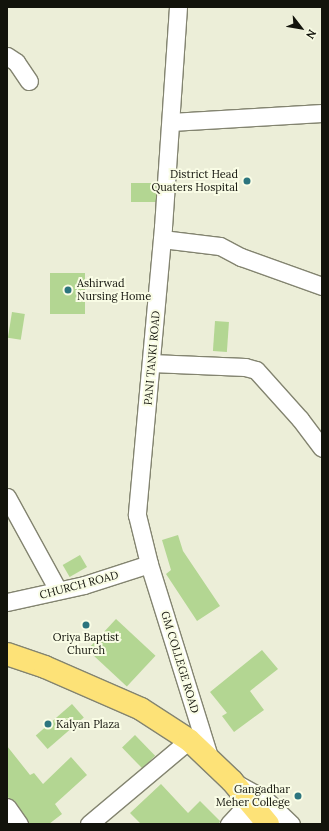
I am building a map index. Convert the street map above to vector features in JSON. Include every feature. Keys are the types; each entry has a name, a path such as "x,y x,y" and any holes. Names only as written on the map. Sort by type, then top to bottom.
{"main road":[{"path":"7,654 52,670 141,709 189,740 210,760 241,807 268,824"}],"street":[{"name":"PANI TANKI ROAD","path":"149,564 137,515 162,239 178,7"},
{"path":"7,56 16,62 29,81"},
{"path":"171,122 322,113"},
{"path":"162,239 220,246 242,257 322,286"},
{"path":"151,363 245,367 256,370 300,418 322,448"},
{"path":"7,497 58,590"},
{"name":"CHURCH ROAD","path":"7,602 58,590 149,564"},
{"name":"GM COLLEGE ROAD","path":"149,564 210,760"},
{"path":"89,824 189,740"},
{"path":"241,807 266,800 291,824"},
{"path":"7,807 19,824"}],"building":[{"path":"131,183 156,183 156,202 131,202"},
{"path":"50,273 85,273 85,314 50,314"},
{"path":"12,312 25,314 21,340 8,338"},
{"path":"215,321 229,322 227,352 213,351"},
{"path":"178,535 183,551 220,606 197,621 166,574 171,570 162,540"},
{"path":"80,555 87,567 70,577 63,565"},
{"path":"116,619 155,656 127,687 87,650"},
{"path":"262,650 278,669 250,691 264,710 234,732 222,716 227,713 210,692"},
{"path":"72,704 84,718 48,749 36,735"},
{"path":"135,735 155,756 142,768 122,748"},
{"path":"7,746 30,775 34,773 43,784 71,757 87,775 55,804 62,814 49,824 29,824 15,801 7,797"},
{"path":"161,784 188,813 200,801 220,821 219,824 141,824 130,813"}],"place":[{"name":"District Head Quaters Hospital","path":"247,181"},
{"name":"Ashirwad Nursing Home","path":"68,290"},
{"name":"Oriya Baptist Church","path":"86,625"},
{"name":"Kalyan Plaza","path":"48,724"},
{"name":"Gangadhar Meher College","path":"298,796"}]}
